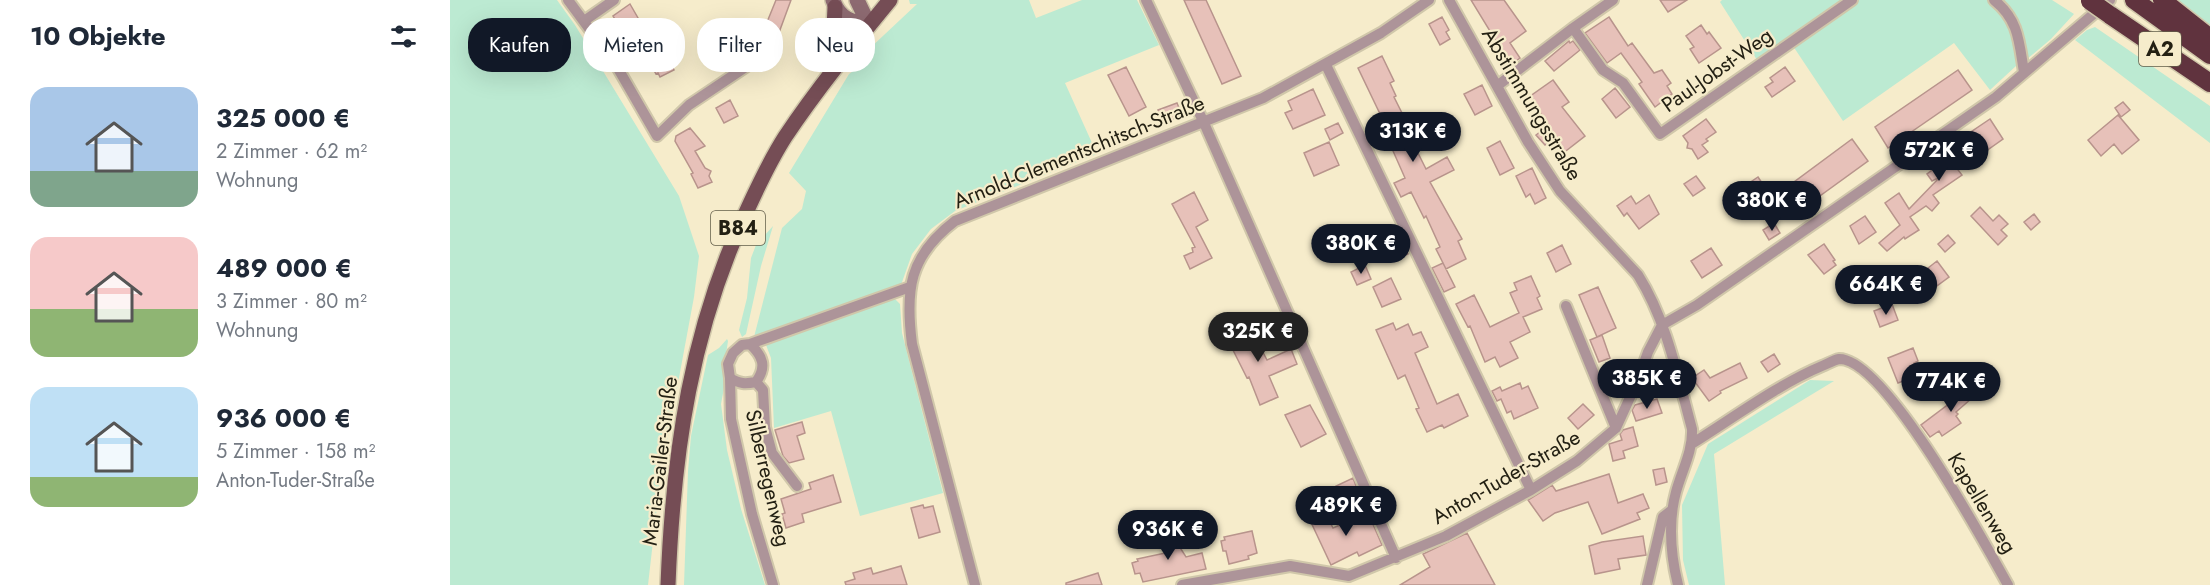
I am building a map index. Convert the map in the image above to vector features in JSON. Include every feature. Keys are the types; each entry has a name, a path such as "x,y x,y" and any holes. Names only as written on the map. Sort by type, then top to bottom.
{"highway":[{"name":"A2","path":"2134,0 2210,55"},
{"path":"2162,0 2210,38"},
{"name":"A2","path":"2089,1 2110,8 2210,83"}],"main road":[{"path":"856,0 865,18"},
{"name":"Maria-Gailer-Straße","path":"875,18 890,0"},
{"path":"834,3 846,18"},
{"path":"834,3 834,18"},
{"name":"Maria-Gailer-Straße","path":"668,585 671,516 683,412 703,323 737,231 765,172 784,138 831,72"}],"street":[{"path":"568,0 583,20"},
{"path":"588,18 614,0"},
{"path":"1146,0 1204,123 1396,558"},
{"name":"Arnold-Clementschitsch-Straße","path":"975,585 912,344 908,312 910,287 917,264 944,229 956,221 1263,98 1381,33 1430,0"},
{"name":"Abstimmungsstraße","path":"1449,0 1528,142 1560,191 1638,276 1646,287 1662,325 1692,429 1693,443 1672,510 1673,554 1678,585"},
{"path":"1497,86 1613,0"},
{"name":"Paul-Jobst-Weg","path":"1573,28 1603,70 1623,83 1660,134 1852,0"},
{"path":"1994,0 2011,18 2017,31 2024,72"},
{"path":"1662,325 1707,298 1996,97 2024,72 2110,8"},
{"path":"1326,65 1531,490"},
{"path":"620,72 657,135 689,105 737,72"},
{"name":"Silberregenweg","path":"773,585 752,514 731,419 728,364 733,352 742,345 910,287"},
{"path":"1566,306 1616,428"},
{"name":"Anton-Tuder-Straße","path":"1182,585 1290,566 1353,581 1396,558 1446,536 1531,490 1577,461 1616,428 1638,380 1648,351 1662,325"},
{"name":"Silberregenweg","path":"750,344 760,353 764,367 756,382"},
{"name":"Kapellenweg","path":"1693,443 1806,373 1838,359 1853,363 1870,375 1906,418 1943,472 2008,585"},
{"name":"Silberregenweg","path":"730,378 740,384 756,382"},
{"name":"Silberregenweg","path":"756,382 763,390 765,427 772,453 797,486"},
{"path":"1647,585 1663,517 1672,510"}],"green space":[{"path":"450,0 557,0 570,18 468,18 468,72 571,72 571,19 583,38 583,72 604,72 679,196 699,256 694,297 660,480 648,585 450,585"},
{"path":"909,0 1029,0 1036,18 1082,0 1137,0 1159,45 1065,83 1097,154 955,211 931,229 912,254 901,285 754,337 782,228 802,209 806,191 789,173 849,74 875,72 875,43 917,4 910,4"},
{"path":"1722,0 1844,0 1757,60 1720,2"},
{"path":"1859,0 1988,0 1996,5 2014,34 2016,66 1990,90 1954,43 1843,121 1793,46"},
{"path":"1998,0 2052,0 2074,14 2051,39 2026,60"},
{"path":"2172,0 2210,0 2210,29"},
{"path":"2095,27 2210,106 2210,143 2075,40 2087,30"},
{"path":"773,226 761,266 746,334 742,337 739,330 747,298 751,258 756,245"},
{"path":"894,298 900,304 902,333 943,493 860,516 831,411 774,428 771,358 766,345"},
{"path":"727,339 725,361 727,372 721,404 727,450 741,509 765,585 684,585 691,436 708,355"},
{"path":"1810,380 1834,381 1714,454 1725,585 1689,585 1683,560 1682,505 1708,444"}],"building":[{"path":"776,0 791,0 783,22 783,18 769,18"},
{"path":"1184,0 1206,0 1241,76 1222,84"},
{"path":"1471,0 1504,0 1526,31 1510,43 1520,58 1505,69 1495,54 1501,49"},
{"path":"1660,0 1687,0 1668,12"},
{"path":"630,4 638,18 614,18 613,16"},
{"path":"1442,17 1449,30 1446,32 1450,39 1440,45 1429,24"},
{"path":"1609,17 1628,46 1632,43 1654,73 1662,70 1671,83 1667,86 1672,94 1655,107 1639,84 1642,82 1621,53 1607,63 1585,33"},
{"path":"1701,25 1721,48 1699,63 1690,49 1694,47 1686,36"},
{"path":"1569,41 1570,43 1573,41 1580,50 1554,71 1545,61"},
{"path":"1382,56 1394,81 1390,83 1396,96 1394,97 1411,131 1408,133 1426,169 1447,157 1454,170 1430,182 1462,239 1458,241 1466,259 1446,269 1436,249 1440,247 1426,216 1424,218 1411,192 1401,197 1394,183 1405,178 1378,117 1381,116 1358,68"},
{"path":"1126,67 1146,107 1129,116 1108,75"},
{"path":"1785,67 1795,81 1772,97 1765,87 1773,82 1770,78"},
{"path":"1958,70 1972,90 1888,148 1875,127"},
{"path":"655,72 670,72 660,77 658,73"},
{"path":"1553,80 1569,102 1562,107 1585,136 1562,154 1551,140 1545,145 1536,135 1549,125 1529,97"},
{"path":"1482,85 1492,106 1475,115 1464,94"},
{"path":"1615,88 1630,107 1616,118 1602,99"},
{"path":"1313,89 1325,115 1293,129 1285,113 1292,110 1288,101"},
{"path":"730,100 738,116 724,123 716,108"},
{"path":"2123,102 2130,110 2121,117 2115,108"},
{"path":"1177,103 1182,115 1164,123 1158,110"},
{"path":"2118,115 2139,140 2122,154 2114,144 2101,156 2088,140"},
{"path":"1706,119 1716,132 1702,145 1708,152 1698,159 1692,149 1687,148 1688,143 1683,136"},
{"path":"1990,119 2003,139 1979,156 1976,152 1955,166 1962,175 1933,195 1939,203 1932,211 1926,206 1910,217 1919,230 1905,239 1904,237 1887,251 1879,243 1900,225 1885,203 1899,193 1909,209 1940,177 1932,181 1927,174 1964,147 1959,140"},
{"path":"1338,123 1343,133 1330,140 1325,129"},
{"path":"690,128 705,146 695,151 705,168 711,171 709,176 712,182 698,188 691,174 693,173 675,141 676,136"},
{"path":"1852,139 1868,161 1806,206 1790,185"},
{"path":"1500,141 1514,168 1500,175 1487,148"},
{"path":"1329,142 1339,165 1314,176 1304,153"},
{"path":"1532,168 1546,198 1535,204 1530,194 1526,197 1516,176"},
{"path":"1696,176 1705,188 1693,196 1684,184"},
{"path":"1758,177 1770,195 1751,208 1739,190"},
{"path":"1194,192 1208,220 1196,227 1212,258 1190,269 1184,256 1193,252 1192,248 1195,247 1172,204"},
{"path":"1649,195 1659,214 1639,229 1627,213 1624,216 1617,206 1631,196 1636,204"},
{"path":"1980,207 1993,221 1999,215 2008,224 2001,230 2007,236 1998,245 1971,216"},
{"path":"2034,214 2040,222 2031,230 2024,222"},
{"path":"1865,216 1876,232 1859,244 1850,226"},
{"path":"1774,223 1780,233 1769,240 1763,230"},
{"path":"1369,232 1378,251 1362,259 1352,240"},
{"path":"1948,235 1955,243 1945,252 1938,244"},
{"path":"1401,239 1408,254 1398,259 1391,244"},
{"path":"1824,244 1836,265 1824,274 1808,255"},
{"path":"1562,245 1571,264 1556,272 1547,253"},
{"path":"1711,248 1722,265 1702,278 1691,261"},
{"path":"1937,261 1949,277 1930,291 1925,285 1910,297 1900,284 1916,272 1919,275"},
{"path":"1443,263 1455,287 1444,292 1432,268"},
{"path":"1365,265 1371,279 1357,285 1351,272"},
{"path":"1531,276 1540,296 1537,298 1542,309 1523,317 1530,332 1510,342 1518,358 1500,367 1495,357 1485,362 1470,326 1468,327 1456,304 1474,295 1490,327 1519,313 1510,293 1517,290 1514,283"},
{"path":"1391,278 1401,299 1382,307 1373,287"},
{"path":"1598,287 1616,328 1597,337 1579,295"},
{"path":"1892,304 1898,320 1880,327 1874,311"},
{"path":"1393,323 1396,330 1408,324 1413,335 1421,332 1428,347 1415,353 1437,404 1458,394 1468,416 1444,428 1442,425 1427,432 1416,409 1419,408 1405,375 1398,379 1376,330"},
{"path":"1239,324 1247,338 1254,335 1267,360 1291,349 1297,364 1269,376 1278,397 1260,405 1249,377 1247,378 1224,332"},
{"path":"1602,335 1610,358 1599,362 1590,340"},
{"path":"1913,348 1918,361 1914,363 1919,375 1898,383 1888,358"},
{"path":"1774,354 1780,364 1768,372 1761,362"},
{"path":"1740,363 1747,378 1720,391 1721,393 1709,401 1692,378 1704,370 1710,378"},
{"path":"1982,379 1987,385 1956,412 1961,423 1942,436 1939,431 1930,437 1921,425"},
{"path":"1520,383 1522,389 1528,386 1538,408 1514,419 1511,411 1507,413 1501,399 1497,401 1492,391 1500,387 1502,391"},
{"path":"1657,399 1662,413 1636,421 1632,410 1635,405"},
{"path":"1583,404 1594,415 1578,429 1568,418"},
{"path":"1310,405 1326,434 1301,447 1285,415"},
{"path":"802,422 805,433 797,436 804,459 789,463 783,456 775,430"},
{"path":"1633,427 1638,446 1623,451 1625,458 1613,461 1609,444 1622,440 1620,434 1623,430"},
{"path":"1664,468 1667,482 1656,485 1653,470"},
{"path":"1609,474 1618,503 1643,494 1649,508 1637,513 1640,519 1602,534 1588,502 1555,513 1543,521 1528,500 1552,485 1556,491"},
{"path":"833,475 841,502 802,514 804,522 786,528 781,499 811,489 809,483"},
{"path":"1353,478 1359,494 1343,501 1336,486"},
{"path":"923,505 924,508 933,506 940,532 919,538 911,508"},
{"path":"1322,511 1333,528 1368,513 1382,545 1359,556 1357,552 1331,565 1309,518"},
{"path":"1165,524 1186,557 1202,553 1206,569 1143,582 1140,573 1135,574 1132,563 1138,561 1137,559 1170,552 1155,530"},
{"path":"1252,531 1257,553 1248,556 1249,559 1229,564 1221,541 1225,540 1224,537"},
{"path":"1467,533 1495,585 1400,585 1430,567 1423,554"},
{"path":"1643,536 1646,555 1618,559 1620,569 1595,574 1589,546"},
{"path":"901,566 907,585 846,585 845,582 855,579 853,573 871,568 873,574"},
{"path":"1098,573 1102,585 1066,585 1066,583"}]}
